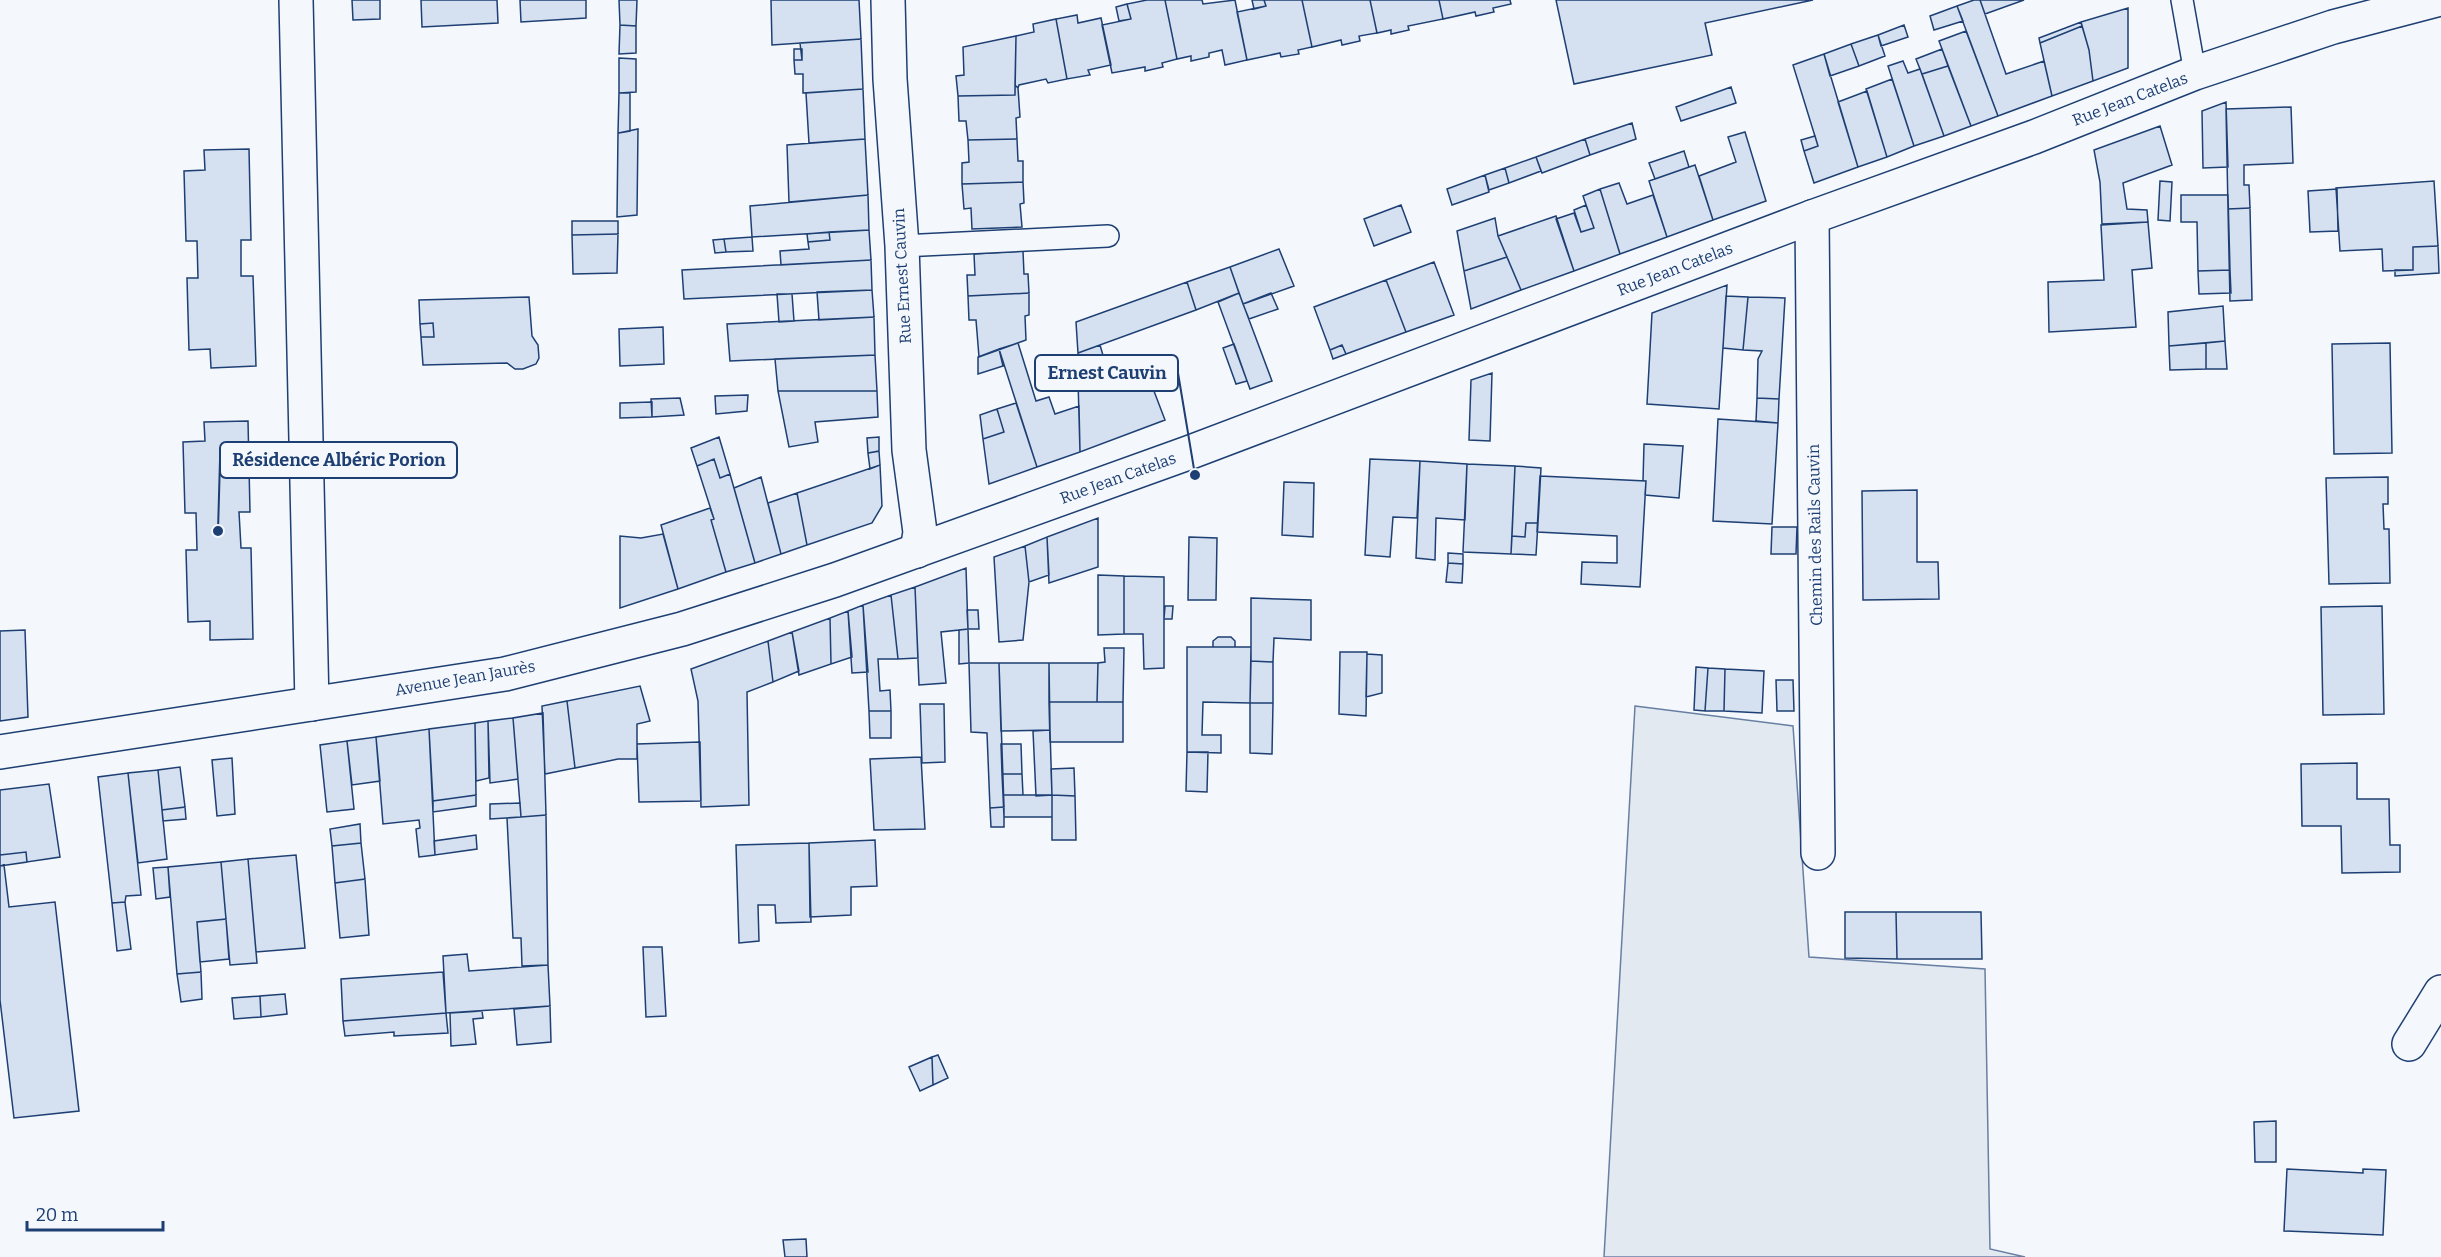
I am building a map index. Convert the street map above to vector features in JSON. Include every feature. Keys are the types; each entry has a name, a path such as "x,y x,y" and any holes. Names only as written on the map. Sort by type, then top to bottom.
{"street":[{"path":"296,0 312,704"},
{"name":"Rue Ernest Cauvin","path":"888,0 890,79 902,246 909,450 920,532 917,551"},
{"name":"Rue Jean Catelas","path":"917,551 1188,453 1812,217 2034,137 2195,73 2333,27 2436,0"},
{"name":"Chemin des Rails Cauvin","path":"1812,217 1818,853"},
{"name":"Avenue Jean Jaurès","path":"0,752 516,671 682,629 836,580 917,551"},
{"path":"2409,1044 2441,992"}],"lane":[{"path":"2182,0 2195,73"},
{"path":"902,246 1108,236"}],"shaded area":[{"path":"1635,706 1793,726 1809,957 1985,969 1990,1249 2025,1257 1604,1257"}],"building":[{"path":"352,0 380,0 380,19 353,20"},
{"path":"421,0 497,0 498,23 422,27"},
{"path":"520,0 586,0 586,18 521,22"},
{"path":"619,0 637,0 636,26 620,25"},
{"path":"771,0 859,0 861,39 772,45"},
{"path":"1147,0 1165,0 1177,59 1162,63 1163,67 1145,71 1145,67 1112,73 1102,25 1131,19 1127,4"},
{"path":"1165,0 1202,0 1203,4 1235,0 1247,60 1225,65 1222,50 1209,53 1209,57 1191,61 1191,56 1177,59"},
{"path":"1252,0 1264,0 1266,6 1254,9"},
{"path":"1264,0 1302,0 1312,47 1298,50 1299,54 1281,57 1280,53 1247,60 1237,12 1266,6"},
{"path":"1302,0 1370,0 1377,33 1359,36 1360,41 1342,45 1341,40 1312,47"},
{"path":"1370,0 1439,0 1443,19 1408,26 1409,30 1391,34 1391,30 1377,33"},
{"path":"1439,0 1510,0 1511,4 1493,8 1494,12 1476,16 1475,12 1443,19"},
{"path":"1556,0 1813,0 1705,23 1712,55 1574,84"},
{"path":"1980,0 2006,74 2044,61 2052,96 1998,116 1957,6"},
{"path":"1980,0 2024,0 1985,14"},
{"path":"1127,4 1131,19 1119,21 1116,7"},
{"path":"1957,6 1963,21 1934,30 1930,16"},
{"path":"2128,8 2128,68 2093,81 2089,50 2081,22"},
{"path":"1077,15 1078,23 1101,18 1111,65 1088,70 1090,75 1067,79 1056,19"},
{"path":"1056,19 1067,79 1048,83 1046,79 1019,85 1018,88 1015,85 1016,36 1034,32 1033,24"},
{"path":"2081,22 2082,26 2040,43 2039,38"},
{"path":"620,25 636,26 636,53 619,54"},
{"path":"1904,25 1908,37 1881,46 1878,35"},
{"path":"2082,26 2089,50 2093,81 2052,96 2040,43"},
{"path":"1966,31 1998,116 1971,126 1939,41"},
{"path":"1878,35 1885,56 1859,66 1851,44"},
{"path":"1016,36 1015,95 958,96 956,76 964,75 963,47"},
{"path":"861,39 863,89 803,93 803,74 795,74 794,60 802,60 800,43"},
{"path":"1851,44 1859,66 1830,76 1824,54"},
{"path":"794,49 802,49 802,60 794,60"},
{"path":"1942,49 1948,66 1922,74 1916,59"},
{"path":"1824,54 1858,167 1814,183 1804,151 1818,146 1793,65"},
{"path":"619,58 636,59 636,92 619,93"},
{"path":"1903,61 1908,73 1920,69 1944,136 1914,146 1888,66"},
{"path":"1948,66 1971,126 1944,136 1922,74"},
{"path":"1892,79 1914,146 1887,157 1866,89"},
{"path":"1015,85 1018,88 1020,117 1016,118 1017,139 968,140 966,121 959,121 958,96 1015,95"},
{"path":"1731,87 1736,103 1681,121 1676,107"},
{"path":"863,89 865,139 809,143 806,93"},
{"path":"1867,91 1887,157 1858,167 1838,102"},
{"path":"619,93 630,93 630,131 618,133"},
{"path":"2226,102 2228,167 2203,168 2202,111"},
{"path":"2291,107 2293,163 2244,165 2244,185 2249,185 2250,208 2228,209 2226,109"},
{"path":"1632,123 1636,139 1590,155 1585,139"},
{"path":"2160,126 2172,165 2123,183 2127,209 2147,210 2148,222 2102,224 2100,182 2094,150"},
{"path":"638,129 637,215 617,217 618,133"},
{"path":"1745,132 1766,201 1713,220 1699,176 1736,162 1728,137"},
{"path":"1815,136 1818,146 1804,151 1801,140"},
{"path":"865,139 868,195 789,202 787,145"},
{"path":"1017,139 1018,161 1023,161 1023,182 962,184 962,163 969,162 968,140"},
{"path":"1585,139 1590,155 1542,173 1536,157"},
{"path":"249,149 251,240 241,240 241,276 253,276 256,366 211,368 210,349 189,350 187,278 198,278 197,241 186,241 184,171 205,170 204,150"},
{"path":"1684,151 1689,167 1655,179 1649,163"},
{"path":"1536,157 1541,171 1509,183 1505,168"},
{"path":"1695,165 1713,220 1667,237 1649,181"},
{"path":"1505,168 1509,183 1489,190 1485,175"},
{"path":"1485,175 1489,192 1452,205 1447,189"},
{"path":"2160,181 2172,182 2170,221 2158,220"},
{"path":"2434,181 2438,246 2413,247 2413,270 2383,271 2382,249 2340,251 2336,188"},
{"path":"1023,182 1024,203 1020,204 1022,227 972,229 971,208 964,209 962,184"},
{"path":"1619,183 1627,204 1653,195 1667,237 1620,254 1600,189"},
{"path":"1600,189 1620,254 1574,271 1556,219 1574,213 1581,232 1594,228 1583,196"},
{"path":"2337,189 2338,231 2310,232 2308,191"},
{"path":"868,195 869,230 752,237 750,206"},
{"path":"2181,195 2228,195 2230,270 2198,271 2197,222 2181,222"},
{"path":"1401,205 1411,232 1374,246 1364,219"},
{"path":"1586,205 1594,228 1581,232 1574,210"},
{"path":"2250,208 2252,300 2230,301 2228,209"},
{"path":"1556,216 1574,271 1521,290 1498,236"},
{"path":"1495,218 1498,236 1507,257 1464,271 1457,231"},
{"path":"572,221 618,221 618,234 572,235"},
{"path":"2148,222 2152,268 2132,270 2136,327 2049,332 2048,282 2104,280 2101,225"},
{"path":"869,230 871,260 781,265 780,251 809,249 808,242 830,240 829,232"},
{"path":"829,232 830,240 808,242 807,234"},
{"path":"618,234 617,273 573,274 572,235"},
{"path":"752,237 753,251 726,252 724,239"},
{"path":"724,239 726,252 715,253 713,240"},
{"path":"2438,246 2439,273 2395,276 2395,270 2413,270 2413,247"},
{"path":"1279,249 1294,286 1243,304 1230,267"},
{"path":"1023,251 1024,274 1028,274 1029,293 968,296 967,275 975,275 974,254"},
{"path":"1507,257 1521,290 1471,309 1464,271"},
{"path":"871,260 872,290 684,299 682,270"},
{"path":"1434,262 1454,315 1406,332 1386,280"},
{"path":"1230,267 1239,293 1196,310 1187,282"},
{"path":"2230,270 2231,293 2199,294 2198,271"},
{"path":"1386,280 1406,332 1346,354 1342,345 1330,350 1314,307"},
{"path":"1187,282 1196,310 1078,353 1076,322"},
{"path":"1727,285 1719,409 1647,404 1652,313"},
{"path":"872,290 874,317 819,320 817,292"},
{"path":"1029,293 1029,315 1025,316 1026,340 979,357 976,320 969,320 968,296"},
{"path":"1239,293 1272,381 1250,389 1218,302"},
{"path":"1271,293 1278,309 1249,319 1243,304"},
{"path":"777,294 792,294 794,321 779,322"},
{"path":"1726,296 1748,297 1743,350 1723,348"},
{"path":"529,297 532,336 538,345 539,358 536,364 523,369 515,369 507,363 423,365 421,337 434,337 433,323 420,324 419,300"},
{"path":"1748,297 1785,298 1779,399 1757,398 1758,359 1762,351 1743,350"},
{"path":"2223,306 2225,341 2169,346 2168,312"},
{"path":"874,317 875,355 730,361 727,324"},
{"path":"433,323 434,337 421,337 420,324"},
{"path":"663,327 664,364 620,366 619,329"},
{"path":"2225,341 2227,369 2206,369 2206,343"},
{"path":"1018,343 1036,401 1049,397 1055,414 1079,406 1080,452 1037,467 999,349"},
{"path":"2206,343 2206,369 2170,370 2169,346"},
{"path":"2390,343 2392,453 2334,454 2332,344"},
{"path":"1234,344 1247,381 1236,384 1223,348"},
{"path":"1100,345 1107,369 1078,380 1078,353"},
{"path":"1342,345 1346,354 1333,359 1330,350"},
{"path":"999,349 1003,366 978,374 978,357"},
{"path":"875,355 877,391 778,391 775,359"},
{"path":"1141,357 1165,420 1080,452 1078,380"},
{"path":"1492,373 1490,441 1469,440 1471,380"},
{"path":"778,391 877,391 878,417 815,422 818,442 789,447"},
{"path":"748,395 747,411 716,414 715,396"},
{"path":"680,398 684,415 652,417 651,399"},
{"path":"1757,398 1779,399 1778,423 1756,421"},
{"path":"652,402 652,417 620,418 620,403"},
{"path":"1016,403 1037,467 989,484 983,439 1004,432 997,409"},
{"path":"997,409 1004,432 983,439 980,415"},
{"path":"1718,419 1778,423 1772,524 1713,521"},
{"path":"248,421 250,512 239,512 241,548 251,548 253,639 210,640 210,621 188,622 186,550 197,550 196,513 185,513 183,442 205,441 204,422"},
{"path":"719,437 730,474 720,478 714,459 697,466 691,448"},
{"path":"879,437 879,451 868,453 867,438"},
{"path":"1644,444 1683,446 1679,498 1645,495"},
{"path":"879,451 880,465 870,469 868,453"},
{"path":"714,459 720,478 730,474 755,563 726,572 711,520 714,519 697,466"},
{"path":"1370,459 1420,461 1417,518 1393,517 1390,557 1365,555"},
{"path":"1420,461 1467,464 1465,520 1436,518 1435,560 1416,558"},
{"path":"1467,464 1515,466 1511,554 1463,552"},
{"path":"880,465 882,506 872,523 807,545 797,493"},
{"path":"1515,466 1541,468 1538,523 1526,523 1525,537 1512,536"},
{"path":"1540,476 1646,481 1640,587 1581,584 1582,562 1617,563 1617,536 1537,532"},
{"path":"761,477 781,554 755,563 734,488"},
{"path":"2388,477 2388,504 2383,504 2384,529 2389,529 2390,583 2329,584 2326,478"},
{"path":"1284,482 1314,483 1313,537 1282,535"},
{"path":"1917,490 1917,562 1938,562 1939,599 1863,600 1862,491"},
{"path":"797,493 807,545 781,554 768,503"},
{"path":"710,508 714,519 711,520 726,572 678,589 661,525"},
{"path":"1098,518 1098,567 1049,583 1047,537"},
{"path":"1526,523 1538,523 1536,555 1511,554 1512,536 1525,537"},
{"path":"1772,527 1797,527 1796,554 1771,554"},
{"path":"663,534 678,589 620,608 620,536 641,538"},
{"path":"1047,537 1049,575 1029,582 1025,546"},
{"path":"1189,537 1217,538 1216,600 1188,600"},
{"path":"1025,546 1029,582 1023,640 999,642 994,557"},
{"path":"1448,553 1463,554 1463,564 1448,563"},
{"path":"1448,563 1463,564 1462,583 1446,582"},
{"path":"966,568 968,629 941,632 946,683 919,685 915,587"},
{"path":"1098,575 1124,576 1124,634 1098,635"},
{"path":"1124,576 1164,577 1164,668 1144,669 1143,634 1124,634"},
{"path":"915,587 918,658 898,659 891,595"},
{"path":"891,595 898,659 878,659 880,691 890,690 891,711 869,711 863,605"},
{"path":"1251,598 1311,600 1311,640 1274,638 1273,662 1251,661"},
{"path":"863,605 868,672 852,673 848,611"},
{"path":"1165,606 1173,606 1172,619 1164,619"},
{"path":"2382,606 2384,714 2323,715 2321,607"},
{"path":"967,610 978,610 979,629 968,629"},
{"path":"848,611 852,657 831,664 830,618"},
{"path":"830,618 831,664 799,675 792,632"},
{"path":"968,629 969,663 959,664 959,630"},
{"path":"25,630 28,717 0,721 0,631"},
{"path":"792,632 799,671 773,682 768,641"},
{"path":"1218,637 1231,637 1235,641 1235,647 1213,647 1213,641"},
{"path":"768,641 773,682 747,692 749,805 701,807 698,701 691,669"},
{"path":"1187,647 1251,647 1250,703 1203,702 1202,735 1221,735 1221,753 1187,752"},
{"path":"1104,648 1124,648 1123,702 1097,702 1098,663 1105,662"},
{"path":"1340,652 1367,652 1366,716 1339,714"},
{"path":"1367,654 1382,655 1382,693 1366,697"},
{"path":"1251,661 1273,662 1273,703 1250,703"},
{"path":"969,663 999,663 1004,807 990,808 987,733 971,732"},
{"path":"999,663 1049,663 1050,730 1001,731"},
{"path":"1049,663 1098,663 1097,702 1049,702"},
{"path":"1696,667 1708,668 1705,711 1694,710"},
{"path":"1708,668 1725,669 1724,711 1705,711"},
{"path":"1725,669 1764,671 1762,713 1724,711"},
{"path":"1776,680 1793,680 1794,711 1777,711"},
{"path":"640,686 650,721 637,724 637,759 618,759 575,768 567,701"},
{"path":"567,701 575,768 545,774 542,706"},
{"path":"1049,702 1123,702 1123,742 1050,742"},
{"path":"1250,703 1273,703 1272,754 1250,753"},
{"path":"920,704 944,704 945,762 922,763"},
{"path":"869,711 891,711 891,738 870,738"},
{"path":"543,713 546,815 521,817 513,718"},
{"path":"513,718 518,779 490,783 488,721"},
{"path":"488,721 489,778 476,781 475,723"},
{"path":"475,723 476,795 433,801 429,729"},
{"path":"429,729 435,855 419,857 416,829 420,828 419,820 383,824 376,737"},
{"path":"1050,730 1052,795 1036,796 1033,731"},
{"path":"376,737 380,781 352,785 347,741"},
{"path":"347,741 354,809 327,812 320,745"},
{"path":"700,742 701,801 639,802 637,744"},
{"path":"1001,744 1021,744 1022,774 1002,774"},
{"path":"1187,752 1208,752 1207,792 1186,791"},
{"path":"921,757 925,829 874,830 870,759"},
{"path":"232,758 235,814 217,816 212,760"},
{"path":"2357,763 2357,799 2389,799 2390,845 2400,845 2400,872 2342,873 2341,826 2302,826 2301,764"},
{"path":"180,767 185,807 162,810 158,770"},
{"path":"1074,768 1075,796 1052,795 1051,769"},
{"path":"158,770 167,859 138,863 128,773"},
{"path":"128,773 141,895 126,896 125,902 112,903 98,777"},
{"path":"1002,774 1022,774 1023,795 1003,795"},
{"path":"49,784 60,857 27,862 26,852 0,855 0,790"},
{"path":"476,795 476,806 433,812 433,801"},
{"path":"1003,795 1052,795 1052,817 1004,817"},
{"path":"1052,795 1075,796 1076,840 1052,840"},
{"path":"520,803 521,817 490,819 490,804"},
{"path":"185,807 186,819 163,821 162,810"},
{"path":"1004,807 1004,827 991,827 990,808"},
{"path":"546,815 548,965 522,966 521,938 513,938 507,818"},
{"path":"360,824 361,843 332,846 330,829"},
{"path":"476,835 477,849 435,855 434,841"},
{"path":"875,840 877,886 851,887 851,915 810,917 809,843"},
{"path":"361,843 365,879 335,883 332,846"},
{"path":"809,843 811,922 776,923 775,905 758,905 759,941 739,943 736,845"},
{"path":"26,852 27,862 0,866 0,855"},
{"path":"296,855 305,948 256,952 248,859"},
{"path":"248,859 257,963 230,965 221,862"},
{"path":"221,862 226,919 197,922 201,972 177,974 168,867"},
{"path":"4,865 9,907 55,902 79,1111 14,1118 0,1000 0,866"},
{"path":"168,867 170,897 156,899 153,868"},
{"path":"365,879 369,935 340,938 335,883"},
{"path":"125,902 131,949 117,951 112,903"},
{"path":"1845,912 1896,912 1897,959 1845,958"},
{"path":"1896,912 1981,912 1982,959 1897,959"},
{"path":"226,919 229,959 200,962 197,922"},
{"path":"643,947 662,947 666,1016 646,1017"},
{"path":"467,954 469,971 548,965 550,1006 446,1013 443,956"},
{"path":"201,972 202,999 181,1002 177,974"},
{"path":"443,972 446,1013 343,1021 341,979"},
{"path":"285,994 287,1014 261,1017 260,996"},
{"path":"260,996 261,1017 234,1019 232,998"},
{"path":"550,1006 551,1042 517,1045 514,1009"},
{"path":"482,1011 483,1018 473,1019 476,1044 451,1046 450,1013"},
{"path":"446,1013 448,1033 394,1036 394,1032 345,1036 343,1021"},
{"path":"938,1055 948,1078 933,1085 932,1057"},
{"path":"932,1057 933,1085 920,1091 909,1067"},
{"path":"2276,1121 2276,1162 2255,1162 2254,1122"},
{"path":"2287,1169 2363,1173 2363,1169 2386,1170 2383,1235 2284,1231"},
{"path":"806,1239 807,1257 785,1257 783,1240"}],"place":[{"name":"Ernest Cauvin","path":"1195,475"},
{"name":"Résidence Albéric Porion","path":"218,531"}]}
